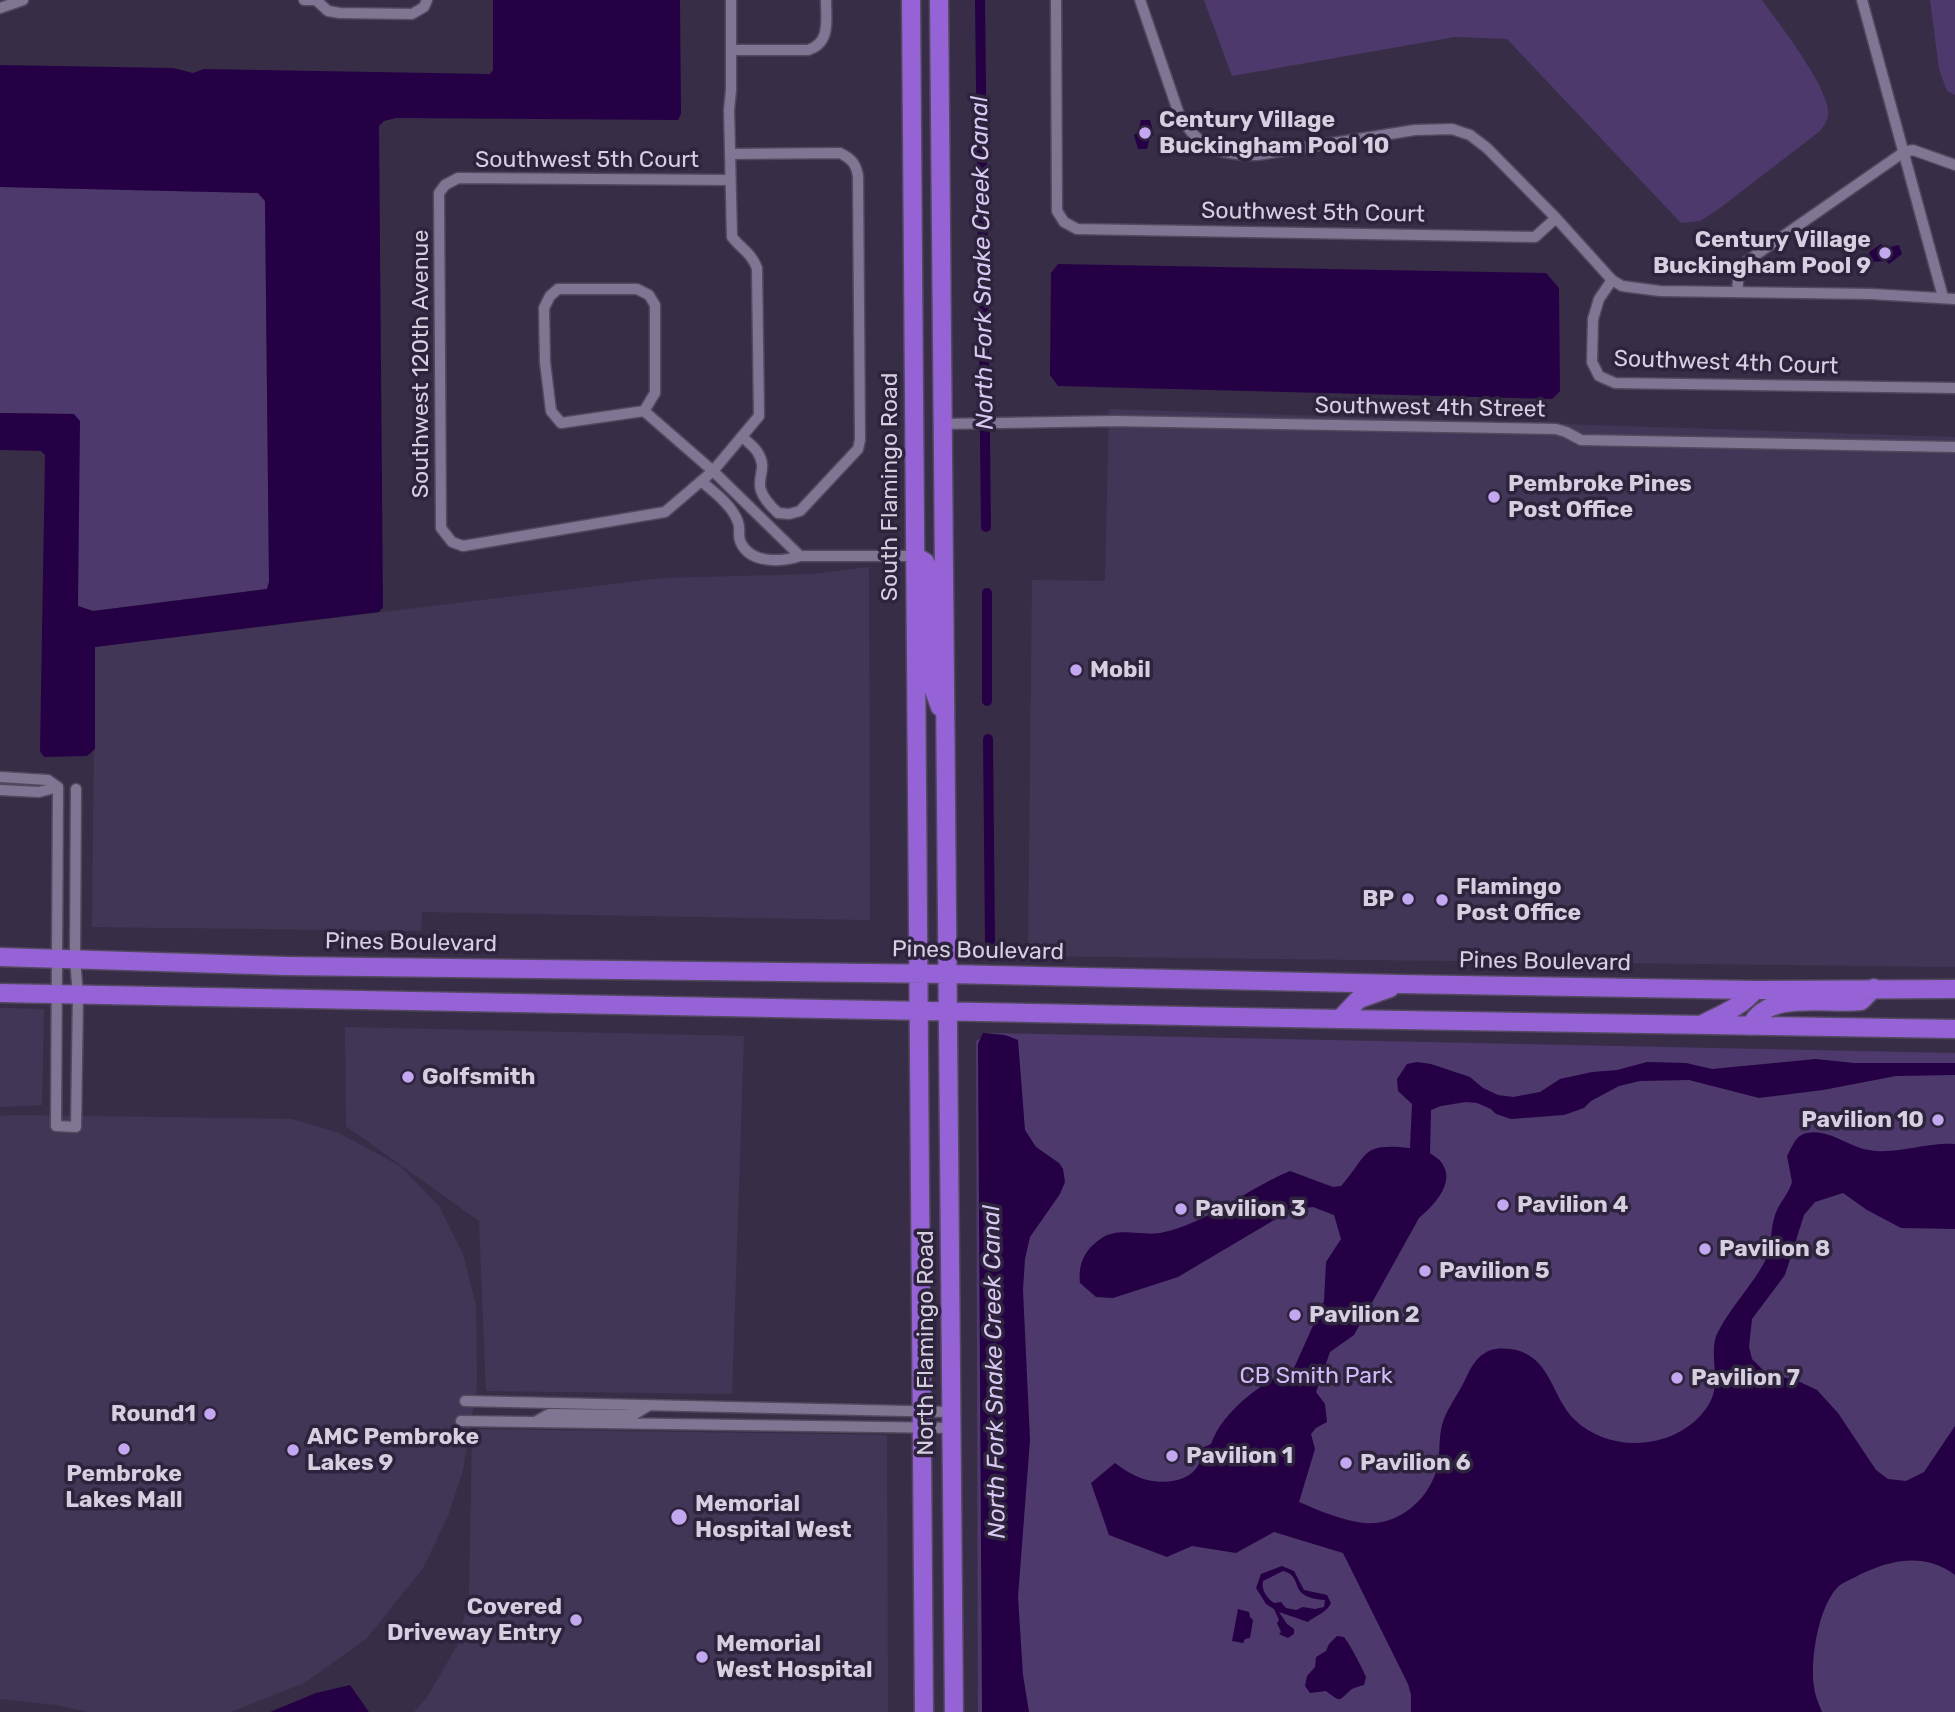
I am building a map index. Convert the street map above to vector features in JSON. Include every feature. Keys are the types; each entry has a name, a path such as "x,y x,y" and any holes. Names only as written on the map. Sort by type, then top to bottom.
{"highway":[{"name":"South Flamingo Road","path":"911,0 917,974"},
{"path":"940,0 949,974"},
{"path":"915,556 925,562 932,576 932,685 945,720"},
{"name":"Pines Boulevard","path":"0,957 286,966 949,974 1755,989 1955,989"},
{"name":"North Flamingo Road","path":"917,974 925,1712"},
{"name":"North Flamingo Road","path":"949,974 954,1712"},
{"path":"1340,1019 1359,999 1400,984"},
{"path":"1751,1026 1754,1018 1775,1005 1861,1002 1874,988"},
{"path":"1700,1025 1734,1009 1747,1000 1755,989"},
{"path":"0,993 1955,1029"}],"street":[{"path":"0,8 23,0"},
{"path":"304,0 316,0 328,11 340,13 412,13 426,3"},
{"path":"731,0 729,110 732,237 751,254 757,268 759,416 713,471 701,481 734,514 739,523 738,535 746,550 754,556 786,561 800,556 915,556"},
{"path":"732,50 817,48 825,35 826,0"},
{"name":"Southwest 5th Court","path":"1056,0 1057,212 1064,222 1077,229 1535,237 1556,218"},
{"path":"1140,0 1179,114 1189,132 1210,149 1230,155 1257,155 1415,130 1452,130 1470,135 1487,148 1612,280 1622,286 1639,290 1955,299"},
{"path":"1862,0 1943,297"},
{"path":"1737,292 1737,278 1742,266 1869,174 1904,152 1913,150 1955,165"},
{"path":"730,154 840,153 850,158 856,166 858,176 858,449 800,511 778,513 761,494 758,487 762,464 758,453 743,437"},
{"name":"Southwest 5th Court","path":"445,185 458,178 730,180"},
{"name":"Southwest 120th Avenue","path":"445,185 439,193 441,528 452,542 463,546 665,512 701,481"},
{"name":"Southwest 4th Court","path":"1612,280 1600,299 1593,319 1592,362 1599,376 1615,383 1955,388"},
{"path":"644,411 655,393 655,305 649,295 637,289 558,289 550,296 544,308 545,362 551,411 561,423 644,411 713,471 800,556"},
{"name":"Southwest 4th Street","path":"943,424 1114,421 1556,429 1581,440 1955,447"},
{"path":"0,777 48,780 58,787"},
{"path":"0,790 39,792 58,787"},
{"path":"58,787 55,1126 76,1127 76,789"},
{"path":"465,1401 650,1405 951,1420"},
{"path":"535,1423 549,1414 626,1415 650,1405"},
{"path":"564,1424 570,1414"},
{"path":"461,1421 564,1424 951,1420"}],"shaded area":[{"path":"1109,409 1955,437 1955,967 1028,956 1032,580 1105,581"},
{"path":"869,567 870,920 422,912 421,931 92,927 95,647 663,578 814,574"},
{"path":"0,1008 44,1009 42,1105 0,1107"},
{"path":"345,1027 744,1036 732,1394 486,1391 479,1221 346,1126"},
{"path":"0,1116 292,1119 339,1133 400,1166 439,1206 463,1254 476,1305 477,1386 463,1470 448,1516 423,1568 366,1639 304,1683 231,1712 88,1712 56,1705 0,1699"},
{"name":"Memorial Hospital West","path":"478,1429 887,1435 888,1712 414,1712 426,1699 457,1646 469,1598 472,1434"}],"green space":[{"path":"1204,0 1762,0 1813,74 1827,105 1828,116 1820,131 1720,208 1700,221 1681,223 1507,39 1455,37 1232,76"},
{"path":"1930,0 1955,0 1955,95 1947,91 1939,69"},
{"path":"0,187 258,193 265,201 267,589 93,611 78,606 73,414 0,413"},
{"name":"CB Smith Park","path":"991,1033 1955,1053 1955,1712 978,1712 976,1041"}],"water":[{"path":"493,0 680,0 681,114 678,120 396,118 384,121 379,126 383,607 379,612 95,647 95,749 87,756 44,757 40,751 45,455 41,451 0,450 0,413 74,414 80,421 78,606 93,611 267,589 265,201 258,193 0,187 0,65 173,68 193,73 204,69 490,74 493,70"},
{"name":"Century Village Buckingham Pool 10","path":"1141,120 1150,120 1154,135 1150,137 1147,149 1138,149 1134,135 1138,132"},
{"name":"Century Village Buckingham Pool 9","path":"1881,244 1886,248 1899,245 1902,254 1889,264 1886,261 1872,262 1869,252"},
{"path":"1058,264 1546,273 1559,288 1560,391 1552,399 1058,386 1050,375 1051,273"},
{"path":"983,1033 1005,1035 1018,1040 1025,1130 1036,1147 1059,1163 1065,1182 1060,1194 1030,1237 1025,1259 1023,1290 1030,1440 1018,1597 1023,1675 1029,1712 982,1712 978,1044"},
{"path":"1816,1059 1854,1063 1955,1063 1955,1075 1896,1076 1823,1090 1759,1098 1689,1080 1640,1081 1619,1086 1591,1101 1584,1108 1564,1115 1511,1119 1477,1103 1466,1102 1431,1110 1430,1153 1439,1160 1446,1172 1444,1187 1430,1208 1419,1218 1354,1335 1330,1352 1316,1392 1325,1404 1327,1422 1311,1434 1315,1449 1299,1502 1339,1518 1364,1523 1388,1521 1409,1510 1425,1493 1436,1472 1441,1431 1449,1408 1475,1362 1494,1349 1510,1349 1534,1359 1575,1420 1608,1439 1627,1443 1646,1442 1682,1431 1697,1419 1713,1395 1715,1340 1723,1323 1765,1261 1775,1215 1792,1182 1787,1156 1797,1139 1807,1133 1823,1133 1861,1148 1880,1151 1955,1144 1955,1229 1901,1228 1867,1210 1843,1193 1815,1202 1804,1215 1785,1275 1752,1319 1749,1347 1752,1359 1766,1373 1798,1381 1817,1390 1838,1413 1876,1470 1888,1479 1906,1481 1924,1472 1955,1426 1955,1575 1931,1563 1895,1562 1871,1570 1836,1589 1824,1609 1814,1650 1814,1687 1822,1712 1411,1712 1408,1684 1343,1553 1274,1532 1236,1553 1192,1546 1167,1557 1109,1535 1091,1483 1115,1463 1150,1481 1178,1480 1194,1471 1199,1464 1202,1448 1211,1444 1234,1409 1257,1389 1294,1368 1324,1301 1326,1262 1341,1239 1334,1215 1313,1207 1291,1210 1178,1277 1113,1298 1096,1297 1080,1283 1080,1269 1084,1257 1102,1238 1123,1232 1160,1233 1194,1222 1290,1171 1333,1187 1341,1186 1362,1158 1374,1149 1410,1148 1412,1104 1398,1091 1397,1079 1407,1064 1431,1064 1470,1077 1483,1088 1498,1095 1513,1097 1540,1092 1560,1079 1647,1062 1686,1063 1712,1069"},
{"path":"1282,1566 1294,1571 1304,1590 1327,1595 1331,1603 1308,1622 1279,1612 1294,1629 1294,1634 1288,1638 1279,1634 1279,1620 1274,1609 1266,1604 1256,1588 1261,1574","holes":["1283,1571 1290,1574 1305,1595 1325,1600 1324,1607 1303,1607 1296,1610 1269,1599 1264,1591 1263,1581"]},
{"path":"1238,1609 1249,1612 1253,1620 1250,1638 1243,1643 1232,1641"},
{"path":"1337,1636 1344,1637 1356,1656 1366,1677 1364,1685 1352,1689 1340,1699 1326,1691 1310,1693 1305,1686 1307,1676 1315,1667 1316,1657 1326,1651"},
{"path":"350,1685 369,1712 270,1712 316,1693"}],"waterway":[{"name":"North Fork Snake Creek Canal","path":"980,0 986,527"},
{"name":"North Fork Snake Creek Canal","path":"987,593 987,701"},
{"name":"North Fork Snake Creek Canal","path":"988,739 990,941"}],"place":[{"name":"Century Village Buckingham Pool 10","path":"1145,133"},
{"name":"Century Village Buckingham Pool 9","path":"1885,253"},
{"name":"Pembroke Pines Post Office","path":"1494,497"},
{"name":"Mobil","path":"1076,670"},
{"name":"BP","path":"1408,899"},
{"name":"Flamingo Post Office","path":"1442,900"},
{"name":"Golfsmith","path":"408,1077"},
{"name":"Pavilion 10","path":"1938,1120"},
{"name":"Pavilion 4","path":"1503,1205"},
{"name":"Pavilion 3","path":"1181,1209"},
{"name":"Pavilion 8","path":"1705,1249"},
{"name":"Pavilion 5","path":"1425,1271"},
{"name":"Pavilion 2","path":"1295,1315"},
{"name":"Pavilion 7","path":"1677,1378"},
{"name":"Round1","path":"210,1414"},
{"name":"Pembroke Lakes Mall","path":"124,1449"},
{"name":"AMC Pembroke Lakes 9","path":"293,1450"},
{"name":"Pavilion 1","path":"1172,1456"},
{"name":"Pavilion 6","path":"1346,1463"},
{"name":"Memorial Hospital West","path":"679,1517"},
{"name":"Covered Driveway Entry","path":"576,1620"},
{"name":"Memorial West Hospital","path":"702,1657"}]}
